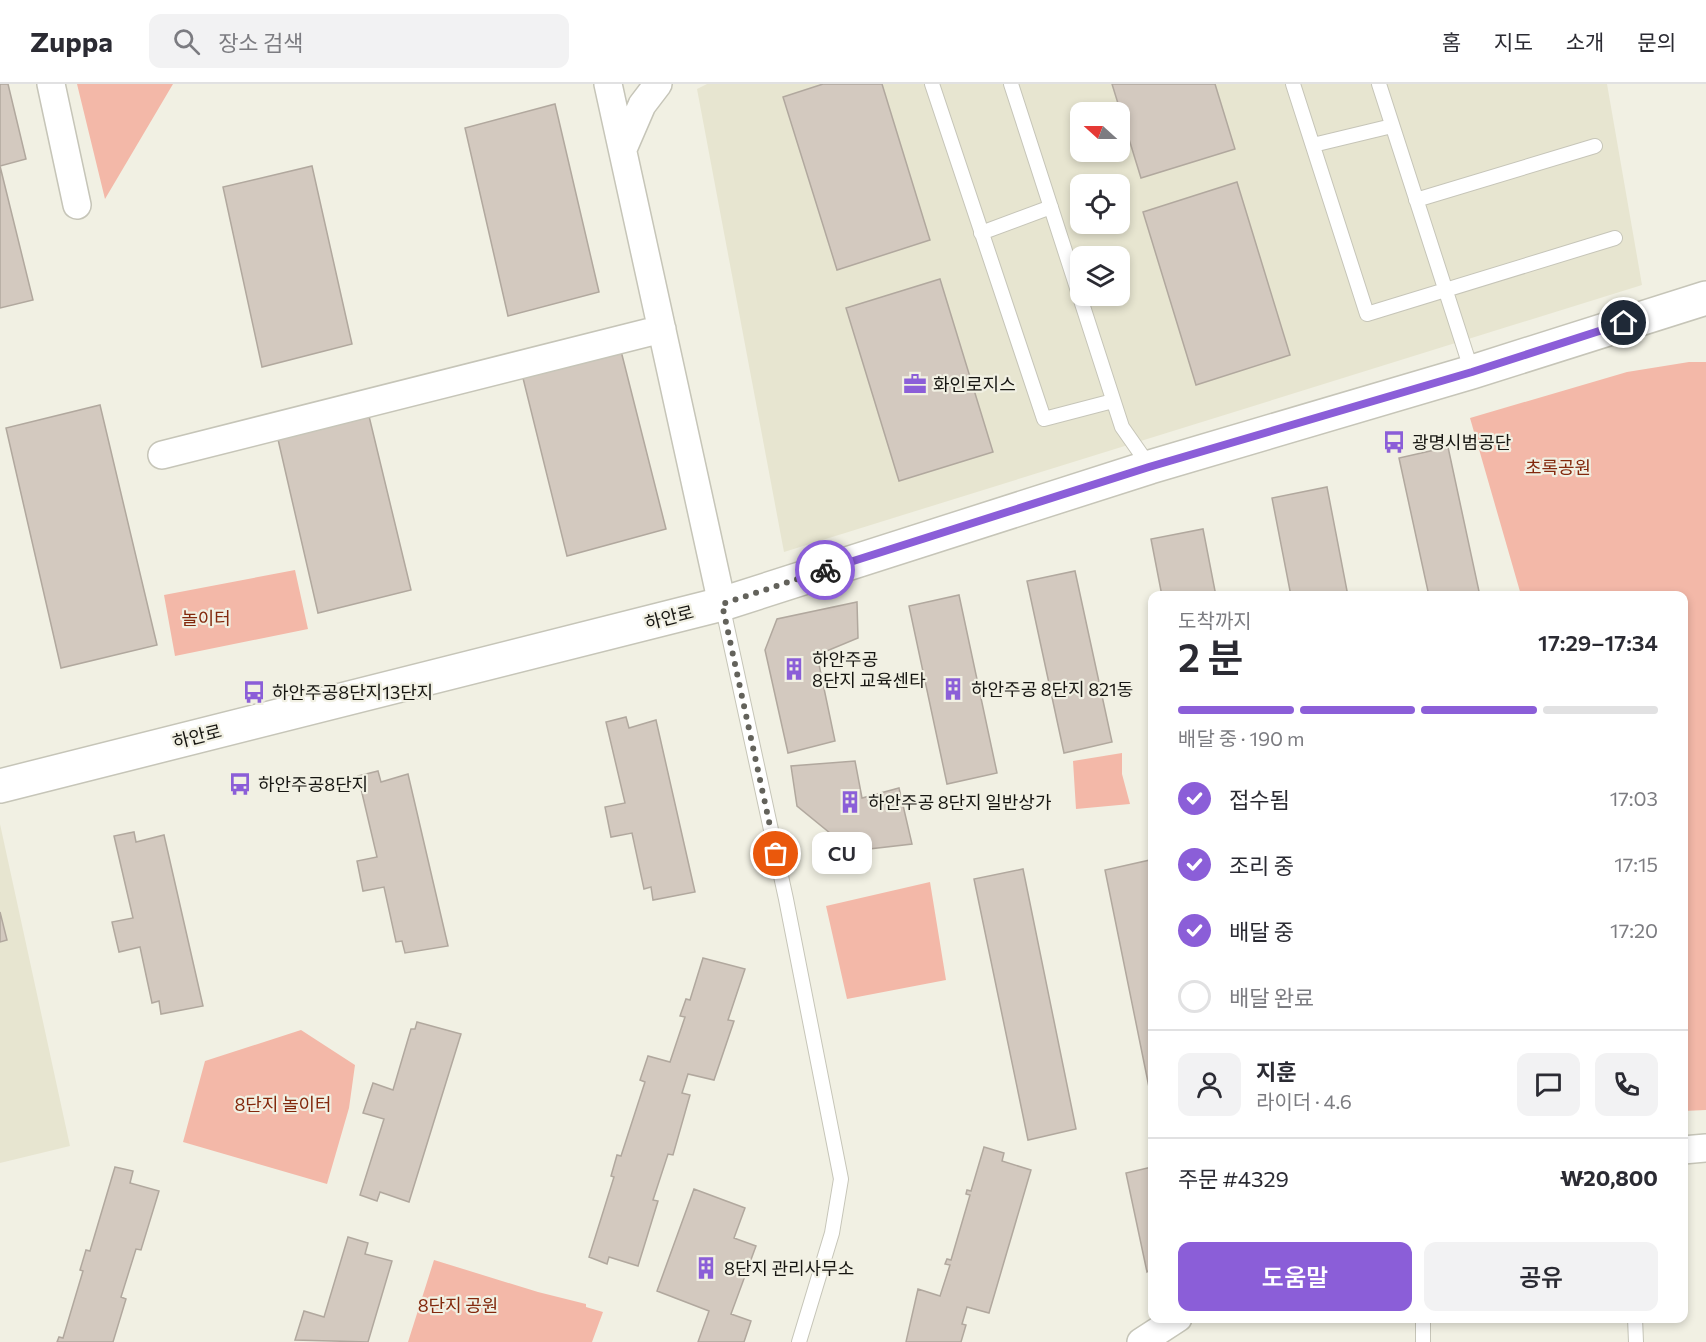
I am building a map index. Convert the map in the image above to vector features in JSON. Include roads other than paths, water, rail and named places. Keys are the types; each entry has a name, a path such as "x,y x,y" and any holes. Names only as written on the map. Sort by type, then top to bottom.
{"street":[{"path":"51,84 77,205"},
{"path":"608,84 722,604"},
{"path":"623,149 642,105 658,84"},
{"name":"하안로","path":"0,786 722,604 1149,467 1472,372 1706,298"},
{"path":"162,455 662,328"},
{"path":"1688,1150 1706,1148"},
{"path":"1141,1342 1170,1323"}],"lane":[{"path":"932,84 1044,419 1113,401"},
{"path":"1011,84 1122,427 1149,467"},
{"path":"1293,84 1367,314 1615,238"},
{"path":"1379,84 1472,372"},
{"path":"1313,146 1392,126"},
{"path":"1416,200 1595,146"},
{"path":"981,233 1051,207"},
{"path":"722,604 786,899 841,1179 832,1233 799,1342"},
{"path":"1423,1323 1423,1342"},
{"path":"1635,1323 1636,1342"}],"place":[{"name":"화인로지스","path":"915,384"},
{"name":"광명시범공단","path":"1394,442"},
{"name":"하안주공 8단지 교육센타","path":"794,669"},
{"name":"하안주공 8단지 821동","path":"953,689"},
{"name":"하안주공8단지13단지","path":"254,692"},
{"name":"하안주공8단지","path":"240,784"},
{"name":"하안주공 8단지 일반상가","path":"850,802"},
{"name":"CU","path":"776,854"},
{"name":"8단지 관리사무소","path":"706,1268"}],"park label":[{"name":"초록공원","path":"1558,467"},
{"name":"놀이터","path":"206,618"},
{"name":"8단지 놀이터","path":"283,1104"},
{"name":"8단지 공원","path":"458,1305"}]}
